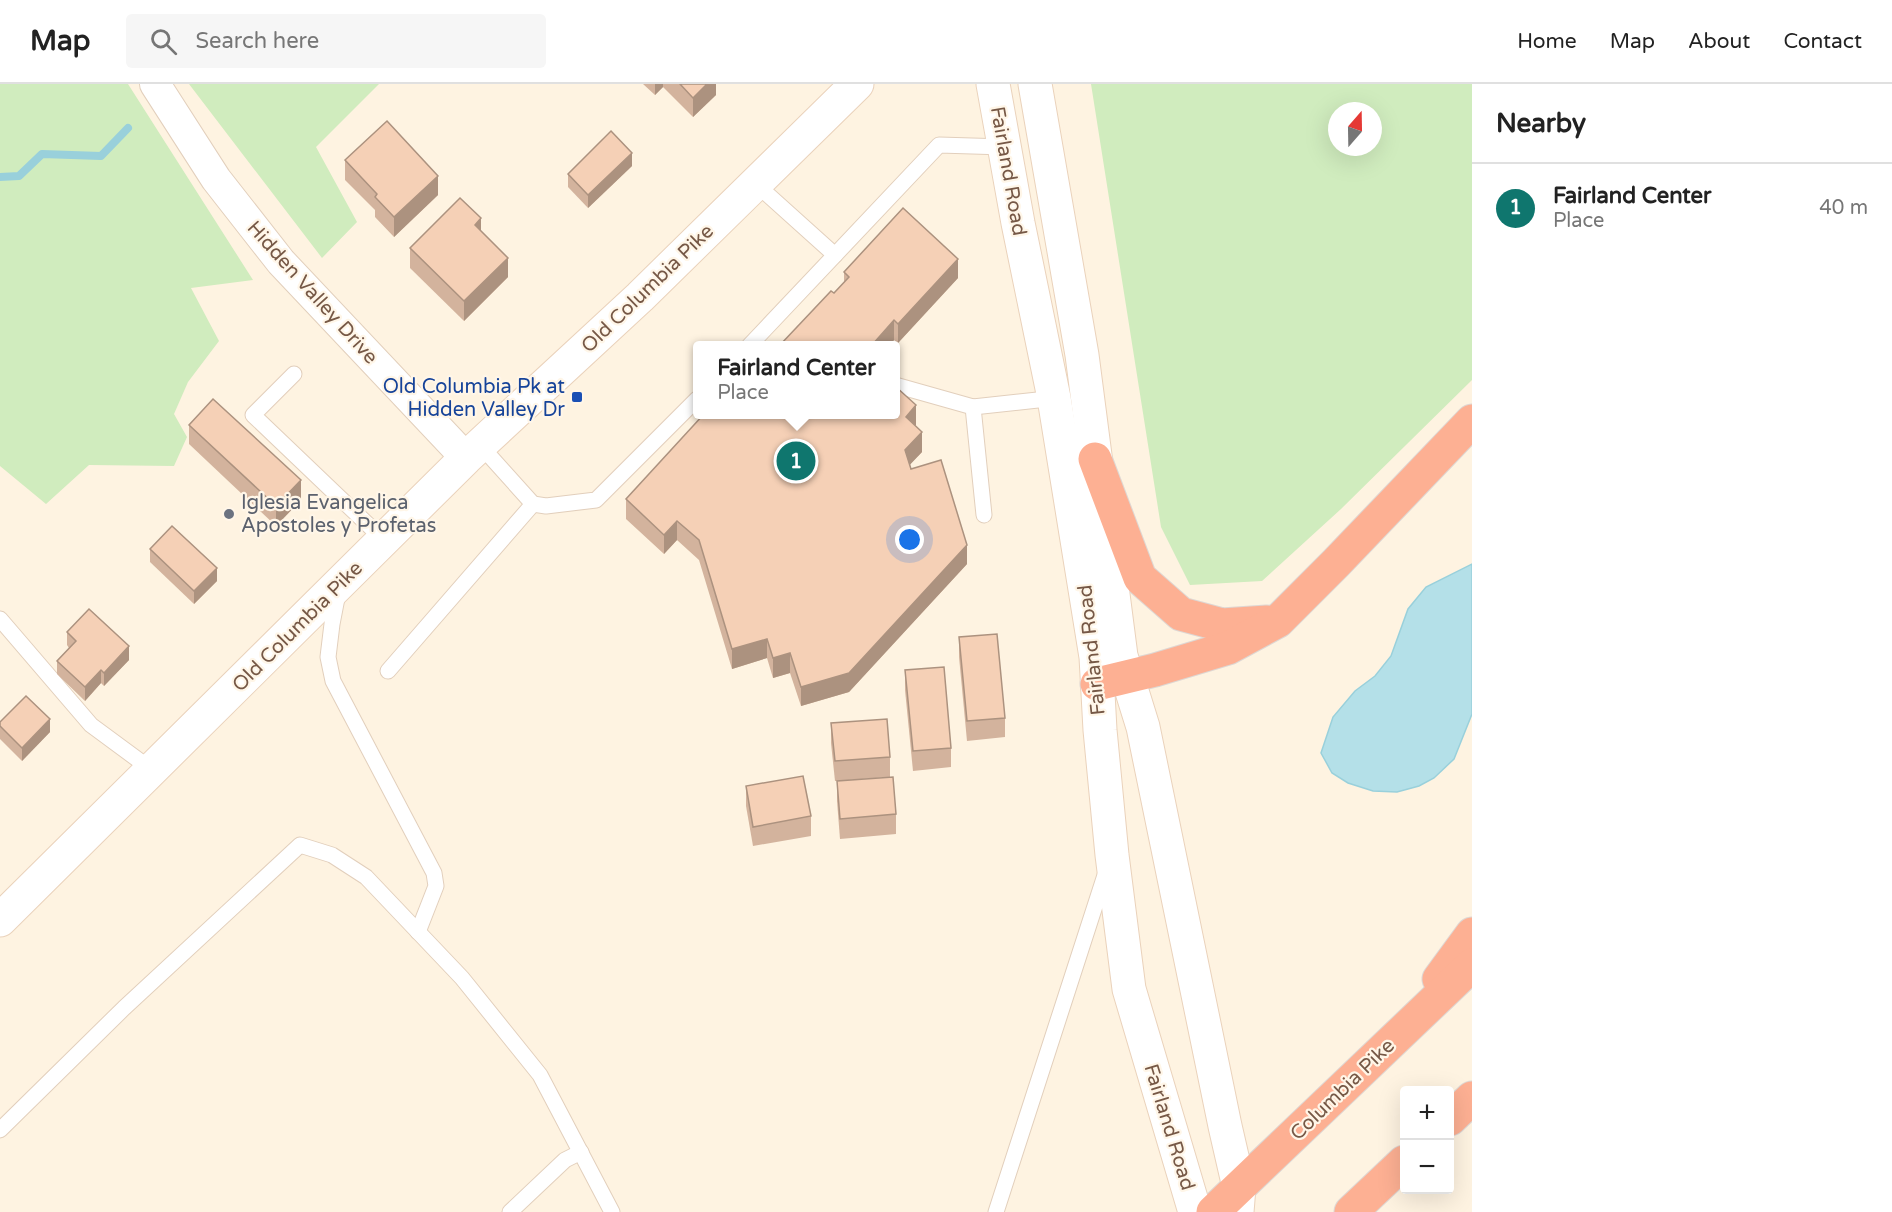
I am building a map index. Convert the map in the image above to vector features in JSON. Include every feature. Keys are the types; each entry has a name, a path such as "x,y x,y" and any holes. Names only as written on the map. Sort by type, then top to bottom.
{"highway":[{"path":"1096,684 1227,648 1278,621 1472,421"},
{"path":"1095,459 1140,578 1163,600 1180,614 1222,625 1278,621"},
{"path":"1392,1041 1472,934"},
{"name":"Columbia Pike","path":"1213,1212 1238,1200 1392,1041 1472,965"},
{"path":"1454,1114 1472,1098"},
{"path":"1351,1212 1400,1166"}],"main road":[{"name":"Old Columbia Pike","path":"0,920 473,451 640,297 857,84"},
{"name":"Fairland Road","path":"993,84 1017,223 1054,398 1096,657 1096,684 1112,855 1129,989 1195,1212"},
{"name":"Fairland Road","path":"1035,84 1062,231 1087,394 1121,656 1143,727 1225,1126 1238,1200"}],"street":[{"name":"Hidden Valley Drive","path":"155,84 216,179 281,262 473,451"}],"lane":[{"path":"753,341 939,145 1005,147"},
{"path":"756,183 835,255"},
{"path":"294,374 253,415 384,540"},
{"path":"900,386 973,407 1087,394"},
{"path":"473,451 533,504 546,506 596,500 693,403"},
{"path":"973,407 984,515"},
{"path":"388,671 533,504"},
{"path":"340,584 328,657 333,681 435,873 436,886 418,932"},
{"path":"0,619 91,725 152,770"},
{"path":"0,1130 131,1001 300,845 332,855 366,877 462,978 540,1075 612,1212"},
{"path":"996,1212 1112,855"},
{"path":"510,1212 565,1160 581,1152"}],"green space":[{"path":"0,84 128,84 253,280 191,288 219,341 188,382 174,414 187,437 174,466 89,465 46,504 0,466"},
{"path":"189,84 379,84 316,147 357,222 322,258"},
{"path":"1091,84 1472,84 1472,380 1341,509 1262,581 1190,585 1161,527"}],"water":[{"path":"1472,564 1472,714 1454,759 1434,778 1419,786 1397,792 1373,791 1348,783 1332,773 1321,753 1333,717 1355,691 1375,676 1391,656 1408,609 1426,587"}],"building":[{"path":"680,84 707,84 693,98"},
{"path":"387,121 438,176 394,217 375,197 377,194 345,160"},
{"path":"611,131 632,153 588,195 568,174"},
{"path":"460,198 481,218 475,225 508,258 464,301 410,248"},
{"path":"903,208 958,259 898,324 894,320 876,341 784,341 831,291 834,293 849,277 844,272"},
{"path":"900,391 916,405 906,417 922,432 905,450 911,469 941,460 967,545 849,673 801,687 790,653 773,658 767,639 732,649 699,540 677,521 664,535 626,499 699,419 900,419"},
{"path":"213,399 301,480 276,506 189,425"},
{"path":"172,526 217,568 194,591 150,549"},
{"path":"89,609 129,646 104,673 101,670 85,687 57,661 76,641 67,632"},
{"path":"997,634 1005,718 967,721 959,637"},
{"path":"944,667 951,748 913,751 905,670"},
{"path":"26,696 50,719 22,748 0,726 0,722"},
{"path":"887,719 890,757 835,761 831,723"},
{"path":"803,776 811,816 753,827 746,786"},
{"path":"893,777 896,814 840,819 837,781"}],"waterway":[{"path":"0,177 19,176 42,154 101,156 128,128"}],"place":[{"name":"Old Columbia Pk at Hidden Valley Dr","path":"577,397"},
{"name":"Fairland Center","path":"796,461"},
{"name":"Iglesia Evangelica Apostoles y Profetas","path":"229,514"}]}
